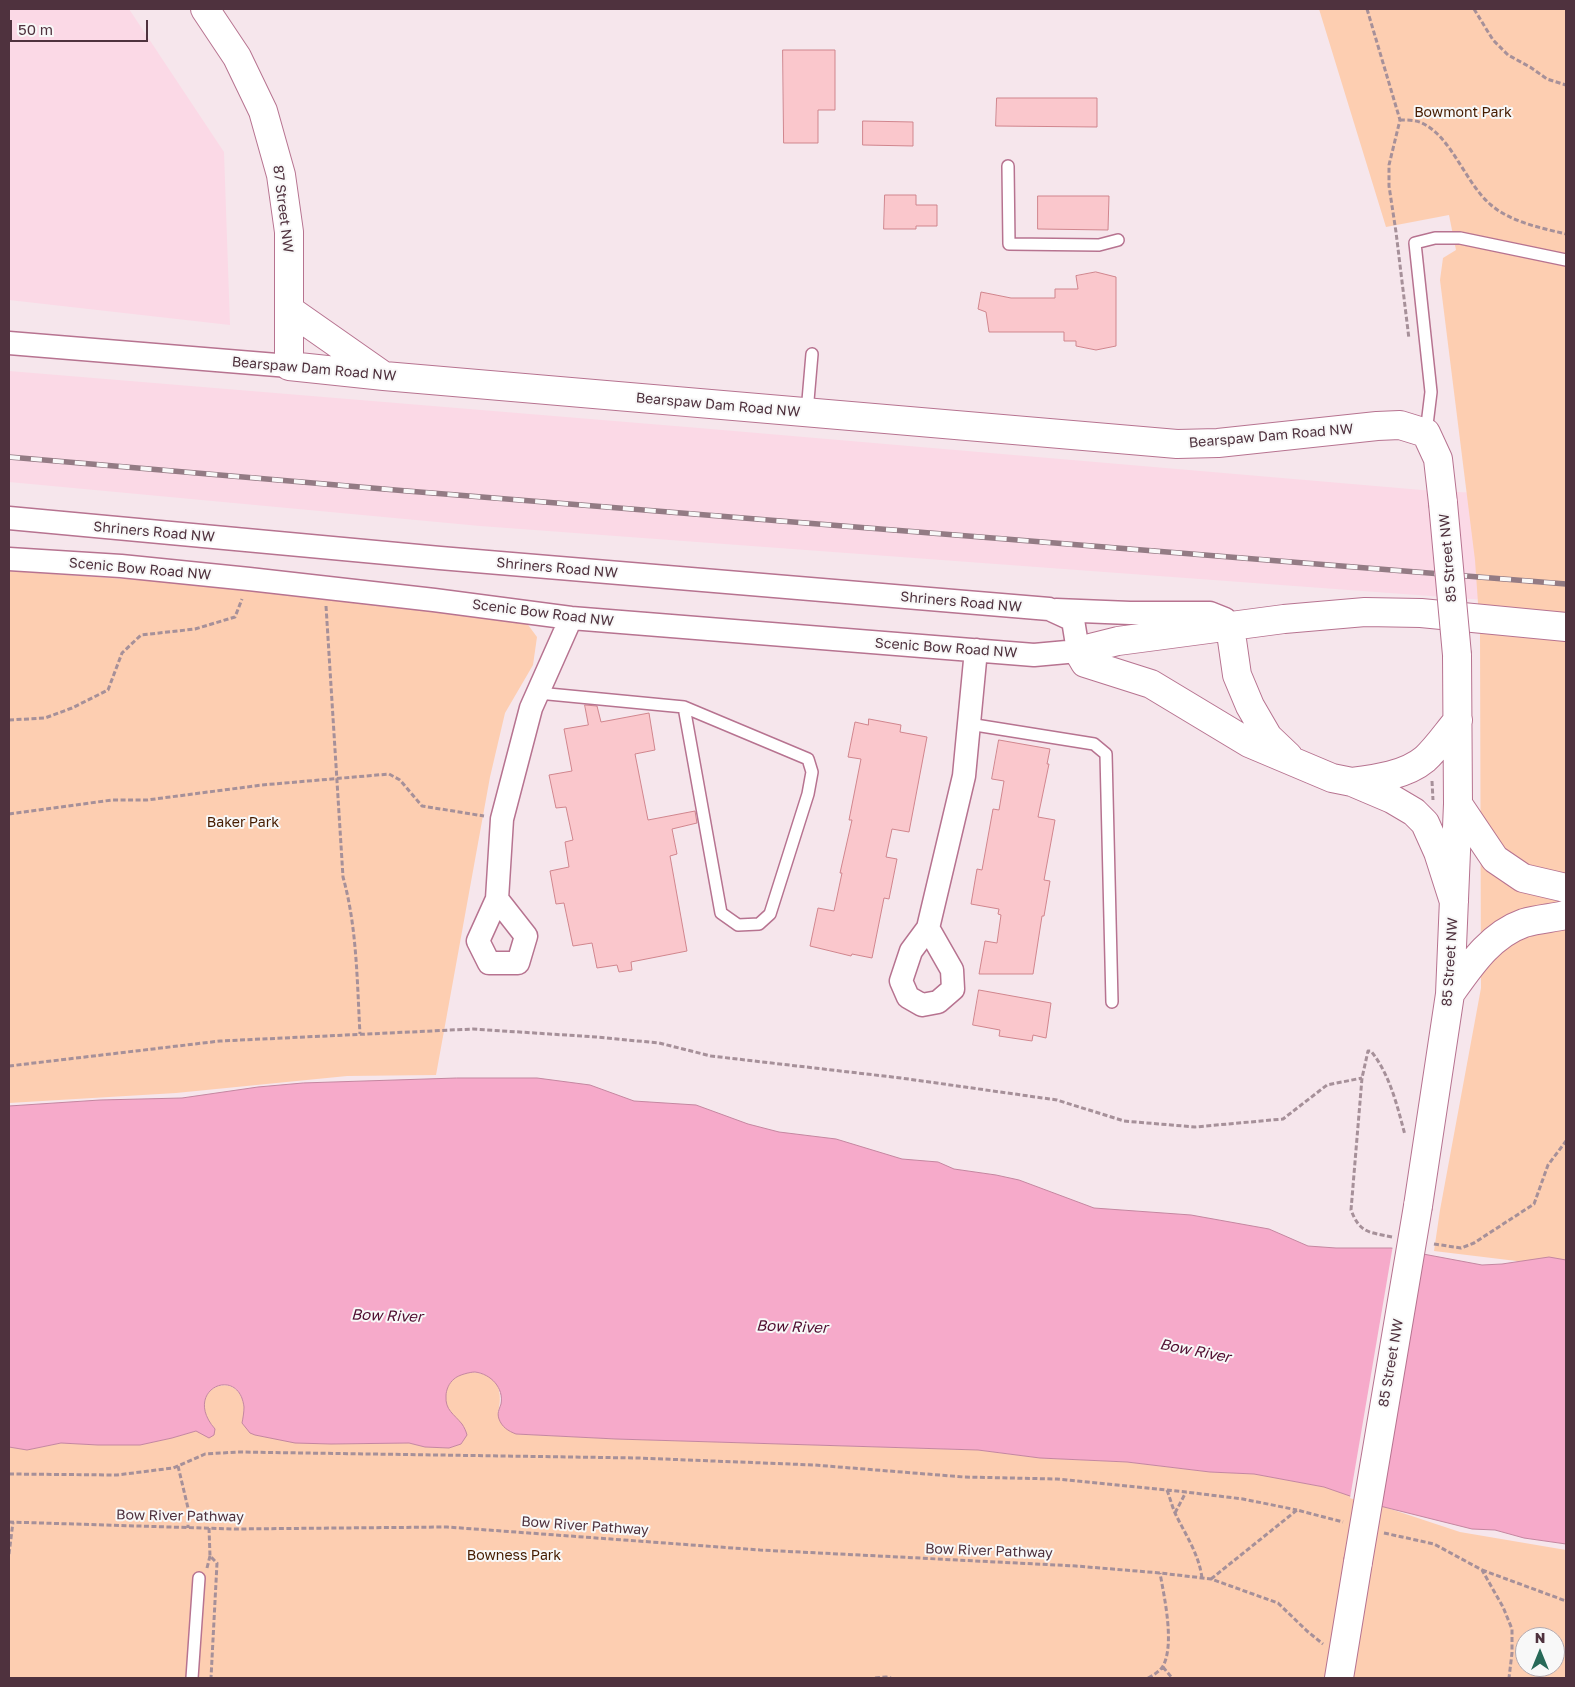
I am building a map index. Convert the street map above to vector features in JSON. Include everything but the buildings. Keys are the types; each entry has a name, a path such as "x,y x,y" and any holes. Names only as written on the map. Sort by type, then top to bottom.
{"street":[{"name":"87 Street NW","path":"205,9 238,56 263,111 281,174 289,232 289,366"},
{"path":"290,310 384,376"},
{"name":"Bearspaw Dam Road NW","path":"9,343 1177,444 1218,442 1377,426 1400,425 1426,433"},
{"name":"85 Street NW","path":"1339,1678 1418,1206 1450,994 1454,902 1446,805 1458,720 1457,655 1438,459 1426,433"},
{"name":"Shriners Road NW","path":"9,518 440,558 1049,609 1072,620 1078,651"},
{"name":"Scenic Bow Road NW","path":"9,559 121,566 249,579 571,618 1034,655 1078,651"},
{"path":"1049,609 1130,613 1210,613 1225,619 1230,626 1238,675 1250,706 1268,736 1294,761"},
{"path":"1454,902 1438,852 1425,823 1414,812 1392,799 1352,782 1332,778 1249,743 1151,684 1086,663 1078,651 1118,641 1284,619 1365,612 1421,613 1566,627"},
{"path":"497,899 502,819 531,708 571,618"},
{"path":"928,928 964,776 976,650"},
{"path":"1352,782 1381,778 1410,768 1424,760 1458,720"},
{"path":"1446,805 1495,859 1523,878 1566,888"},
{"path":"1450,994 1478,955 1503,933 1525,923 1566,915"}],"lane":[{"path":"1008,166 1009,244 1099,245 1118,240"},
{"path":"1426,433 1431,392 1415,243 1435,238 1460,238 1566,260"},
{"path":"807,412 812,354"},
{"path":"538,693 684,707 808,758 812,772 808,794 770,914 759,924 738,925 721,913 684,707"},
{"path":"969,724 1094,744 1106,754 1112,1002"},
{"path":"192,1678 199,1578"}],"path":[{"path":"1367,9 1400,120 1390,165 1389,180 1409,345"},
{"path":"1474,9 1493,40 1508,55 1547,79 1566,85"},
{"path":"1400,120 1422,122 1440,136 1480,195 1492,206 1513,218 1566,234"},
{"path":"9,720 45,718 72,708 108,690 122,653 141,635 195,629 235,617 249,579"},
{"path":"324,587 343,876 351,904 360,1034"},
{"path":"9,814 112,800 147,800 217,790 389,774 400,780 422,806 502,819"},
{"path":"1431,774 1446,805"},
{"path":"9,1066 220,1041 473,1029 659,1043 711,1056 901,1078 1057,1100 1124,1121 1195,1127 1283,1119 1327,1085 1362,1078"},
{"path":"1394,1237 1362,1229 1356,1223 1351,1210 1362,1078 1365,1056 1368,1051 1371,1051 1381,1063 1392,1088 1406,1135"},
{"path":"1431,1244 1461,1248 1474,1243 1534,1204 1548,1165 1566,1141"},
{"path":"9,1474 117,1475 178,1466 205,1454 238,1452 638,1458 814,1465 964,1477 1057,1479 1243,1499 1297,1510 1346,1523"},
{"path":"178,1466 188,1508 188,1528"},
{"path":"1167,1490 1175,1513 1185,1530 1201,1568 1202,1578"},
{"path":"1175,1513 1186,1492"},
{"path":"1211,1579 1297,1510"},
{"path":"9,1554 11,1522"},
{"name":"Bow River Pathway","path":"11,1522 234,1529 447,1528 760,1550 1076,1566 1160,1573 1211,1579 1278,1603 1307,1631 1326,1645"},
{"path":"1375,1531 1434,1544 1482,1570 1566,1601"},
{"path":"1482,1570 1503,1607 1512,1629 1510,1678"},
{"path":"1148,1678 1163,1666 1166,1658 1168,1624 1160,1573"},
{"path":"1163,1666 1172,1678"},
{"path":"875,1678 891,1678"}],"shaded area":[{"path":"9,9 129,9 224,152 230,325 9,300"},
{"path":"9,371 1422,490 1495,494 1539,604 480,526 9,482"}],"green space":[{"name":"Bowmont Park","path":"1319,9 1566,9 1566,1267 1434,1251 1481,988 1480,632 1475,560 1440,280 1443,258 1456,250 1449,215 1386,227"},
{"name":"Baker Park","path":"9,571 288,590 523,618 537,637 533,665 505,713 490,777 436,1075 347,1076 176,1093 9,1103"},
{"name":"Bowness Park","path":"473,1372 489,1376 493,1379 500,1393 498,1413 516,1434 616,1439 978,1450 1040,1458 1127,1462 1210,1472 1254,1474 1324,1487 1460,1532 1566,1550 1566,1678 9,1678 9,1447 27,1450 61,1443 140,1445 196,1431 215,1429 206,1415 204,1403 208,1394 215,1388 224,1385 233,1387 240,1394 244,1407 242,1423 255,1435 295,1442 331,1444 409,1443 425,1447 449,1448 461,1444 467,1434 447,1409 445,1399 448,1385 461,1375"}],"water":[{"name":"Bow River","path":"457,1078 537,1078 590,1085 634,1101 696,1105 748,1124 779,1132 836,1139 902,1159 938,1162 954,1169 1019,1180 1094,1208 1191,1215 1269,1229 1308,1246 1391,1248 1482,1265 1549,1257 1566,1260 1566,1544 1524,1538 1495,1530 1472,1529 1376,1505 1324,1487 1254,1474 1210,1472 1127,1462 1040,1458 978,1450 616,1439 516,1434 510,1432 499,1419 498,1413 501,1398 498,1387 491,1379 475,1372 456,1378 447,1389 447,1405 462,1424 467,1435 461,1444 449,1448 425,1447 409,1443 295,1443 255,1435 250,1433 242,1423 244,1407 240,1394 233,1387 224,1385 215,1387 208,1394 204,1403 206,1415 215,1429 214,1435 209,1438 196,1431 140,1445 61,1443 27,1450 9,1447 9,1106 100,1100 182,1098 258,1087 303,1083"}],"pier":[{"path":"1393,1245 1422,1251 1376,1508 1350,1498"}],"railway":[{"path":"9,457 407,491 1566,584"}]}
